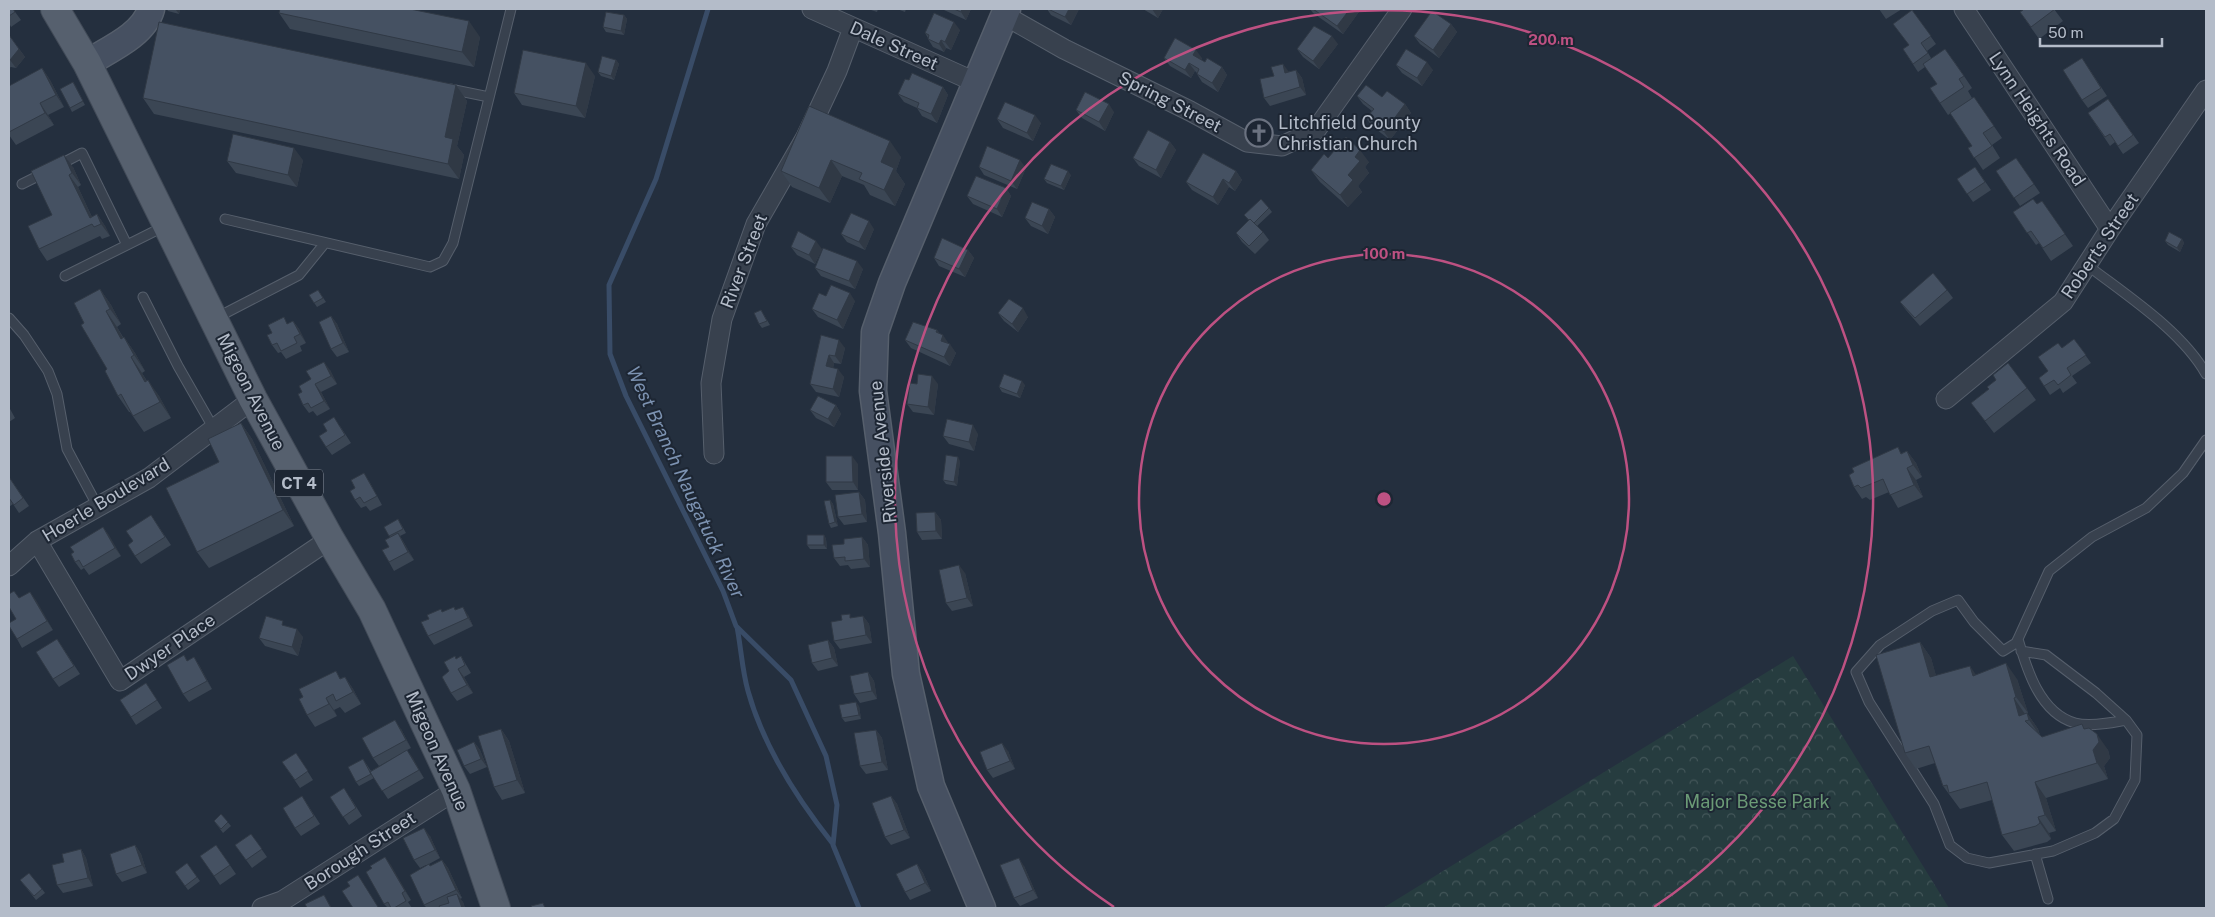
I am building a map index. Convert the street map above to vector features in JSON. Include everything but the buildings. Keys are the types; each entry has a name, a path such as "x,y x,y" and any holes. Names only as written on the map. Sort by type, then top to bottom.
{"main road":[{"name":"CT 4","path":"55,9 87,63"},
{"name":"Migeon Avenue","path":"87,63 253,399 330,539 372,610 456,790 496,908"}],"street":[{"name":"Dale Street","path":"812,9 975,82"},
{"name":"Spring Street","path":"1006,12 1064,49 1190,111 1247,142 1282,146 1316,130 1402,9"},
{"name":"Lynn Heights Road","path":"1964,9 2110,229"},
{"name":"Riverside Avenue","path":"982,908 931,786 906,674 892,533 873,391 875,332 892,283 1006,12"},
{"path":"87,63 129,37 150,20"},
{"name":"River Street","path":"714,454 711,383 722,319 756,224 806,137 837,71 852,28"},
{"name":"Roberts Street","path":"1946,399 2063,302 2110,229 2206,90"},
{"name":"Hoerle Boulevard","path":"9,566 37,542 149,478 253,399"},
{"name":"Dwyer Place","path":"37,542 120,681 330,539"},
{"name":"Borough Street","path":"262,908 282,901 456,790"}],"lane":[{"path":"225,219 430,268 443,261 453,243 511,9"},
{"path":"441,88 489,98"},
{"path":"22,184 82,153 127,245"},
{"path":"65,276 167,225"},
{"path":"214,319 299,274 325,243"},
{"path":"2087,265 2155,318 2198,360 2206,374"},
{"path":"143,297 178,366 214,429"},
{"path":"9,318 24,335 48,371 56,394 67,449 98,507"},
{"path":"2021,651 2046,655 2096,693 2126,720 2137,735 2135,780 2114,819 2095,833 2053,850 1989,863 1967,858 1950,845 1934,804 1870,702 1856,672 1880,645 1932,611 1958,600 1974,622 2003,651 2016,644 2050,571 2092,537 2146,508 2183,473 2206,440"},
{"path":"2018,639 2027,671 2051,710 2075,723 2104,724 2126,720"},
{"path":"2035,854 2048,899"}],"green space":[{"name":"Major Besse Park","path":"1793,656 1949,908 1383,908"}],"waterway":[{"name":"West Branch Naugatuck River","path":"708,9 656,179 609,285 610,354 626,396 723,591 736,626 791,680 826,756 837,805 833,845 859,908"},
{"name":"West Branch Naugatuck River","path":"737,627 746,683 772,752 807,809 833,844"}],"place":[{"name":"Litchfield County Christian Church","path":"1259,133"}]}
